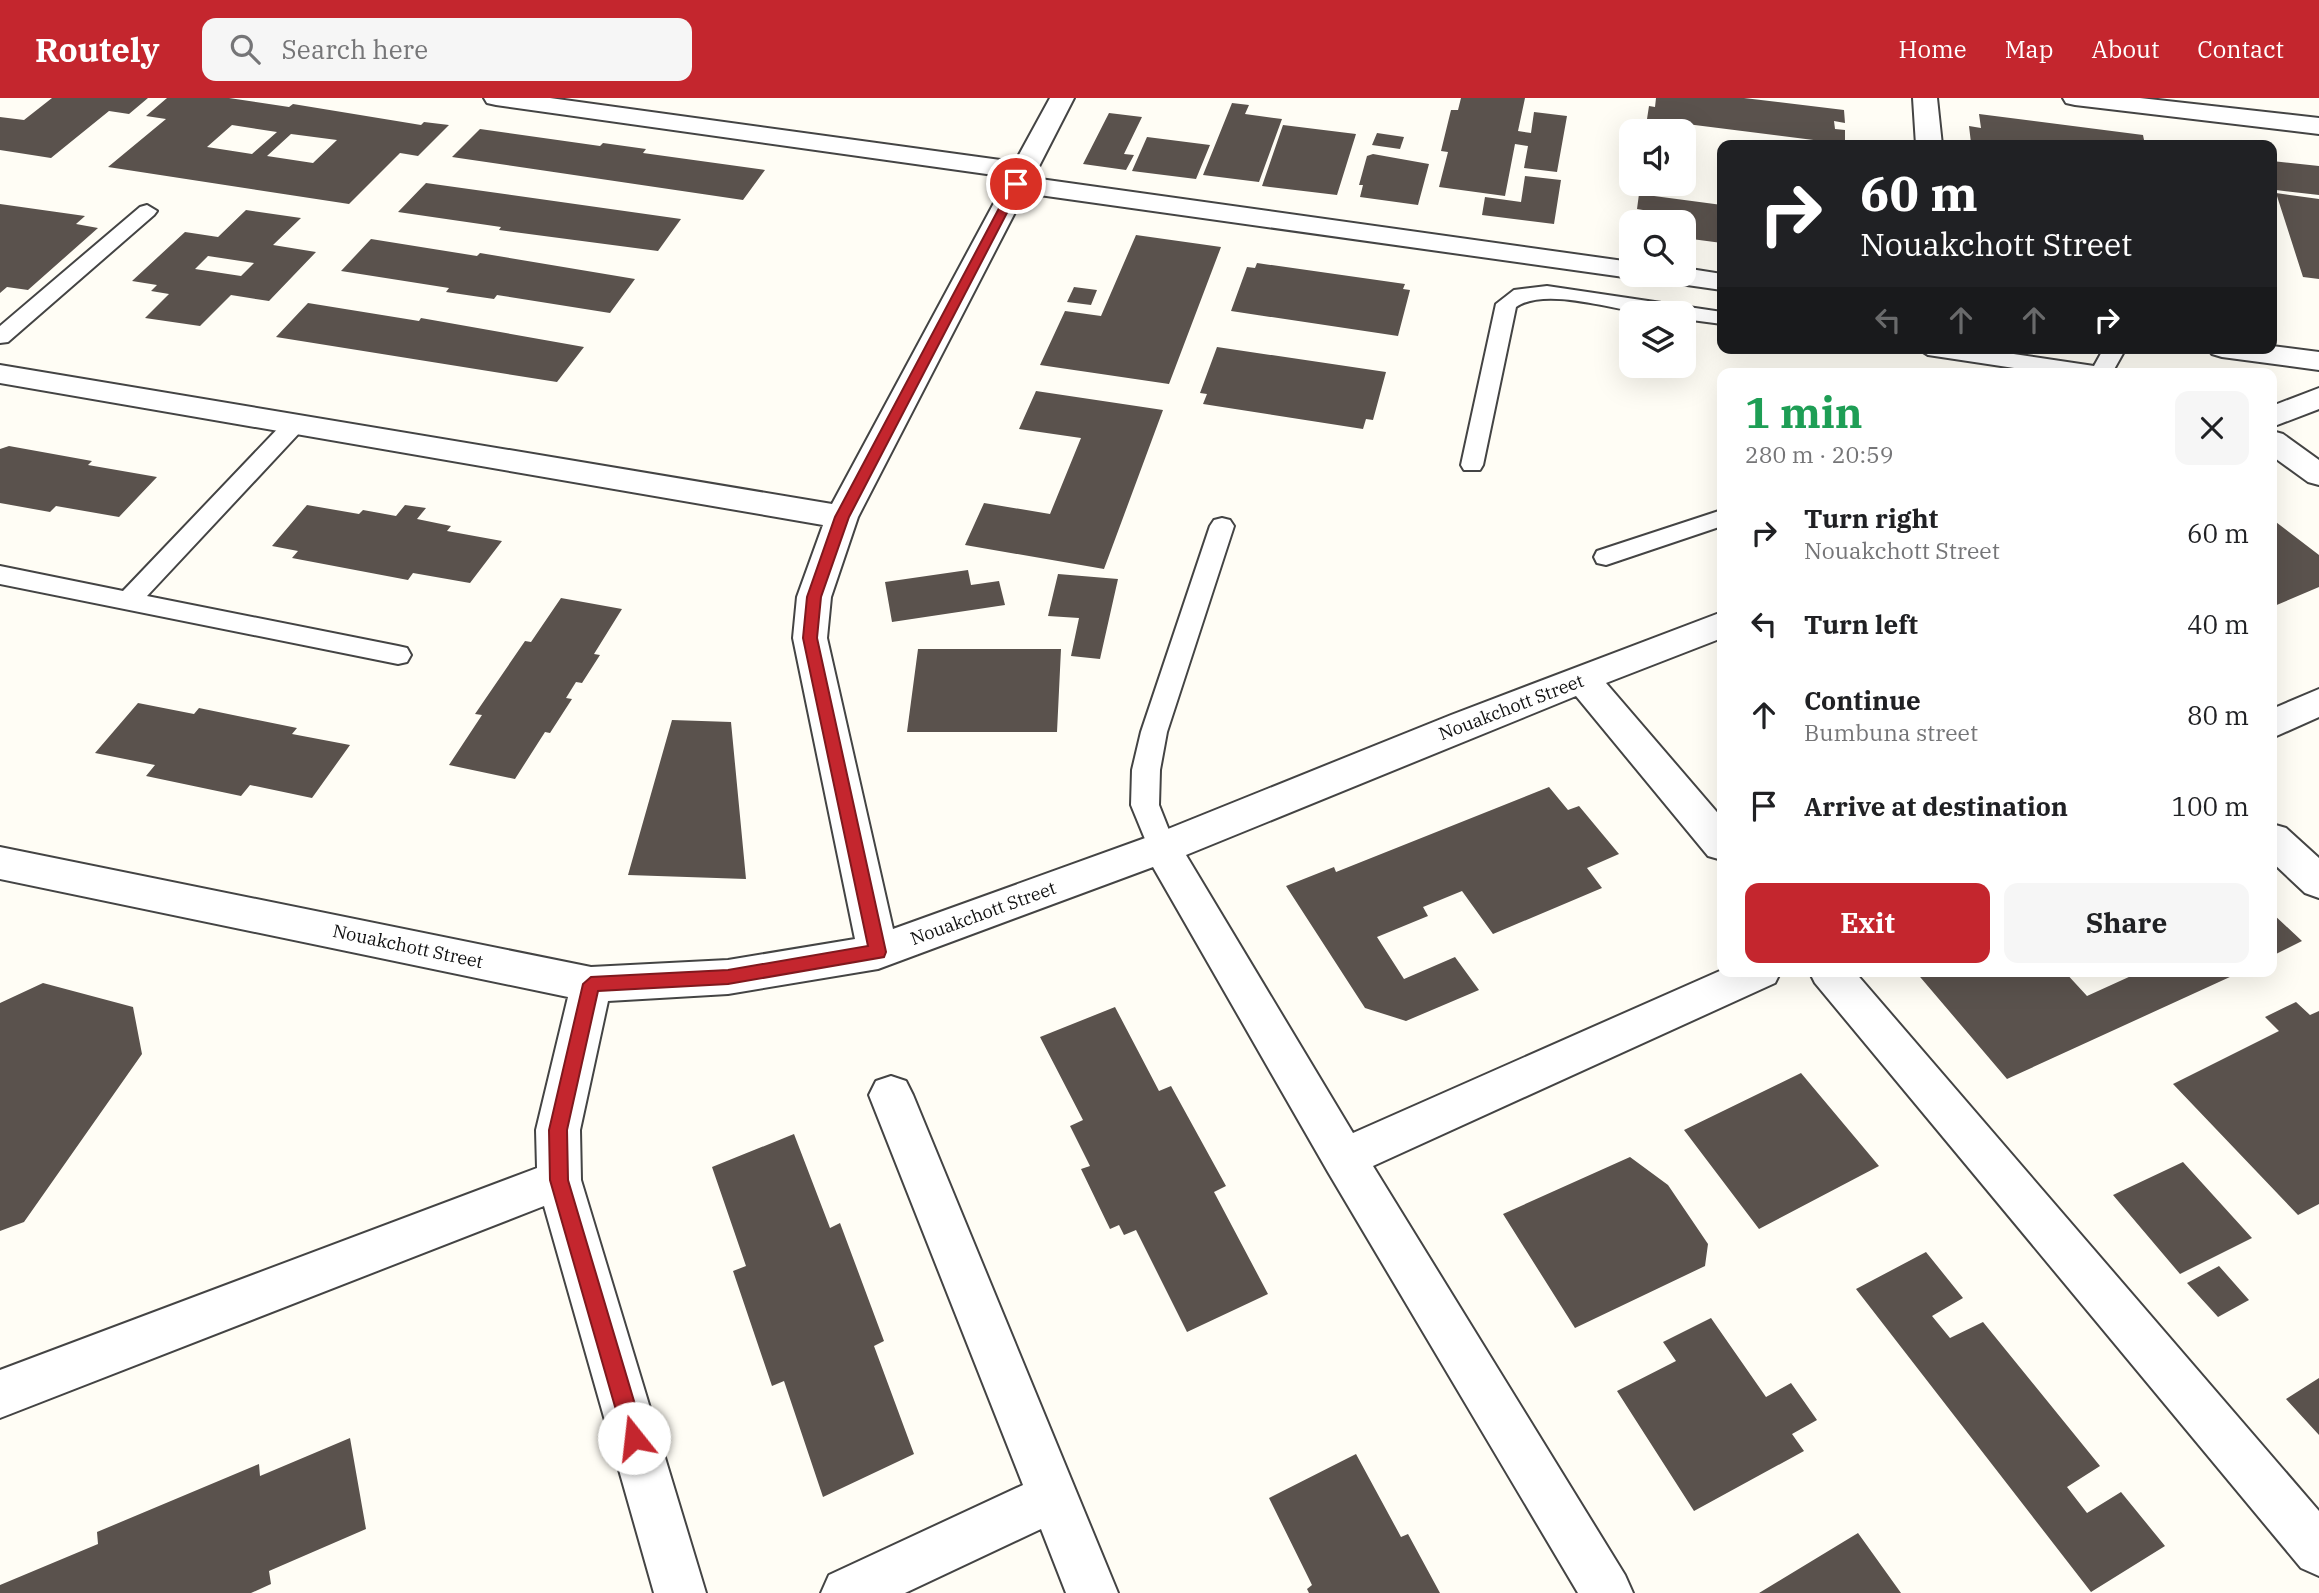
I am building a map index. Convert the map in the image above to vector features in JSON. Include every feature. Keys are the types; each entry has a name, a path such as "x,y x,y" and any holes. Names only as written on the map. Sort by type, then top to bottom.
{"street":[{"path":"496,98 1619,268"},
{"path":"878,952 810,638 814,597 842,517 1062,98"},
{"path":"1926,98 1929,140"},
{"path":"2091,99 2319,126"},
{"path":"1696,279 1717,281"},
{"path":"2270,354 2319,360"},
{"path":"0,374 842,517"},
{"path":"2277,415 2319,398"},
{"path":"2277,445 2319,475"},
{"name":"Nouakchott Street","path":"0,863 591,984 728,977 878,952 1162,848 1717,626"},
{"path":"1582,679 1717,839"},
{"path":"2277,722 2319,702"},
{"path":"2277,844 2319,882"},
{"path":"1162,848 1344,1158 1608,1593"},
{"path":"1344,1158 1748,977"},
{"path":"1834,977 2319,1550"},
{"path":"591,984 558,1130 559,1180 680,1593"},
{"path":"891,1095 1093,1593"},
{"path":"0,1394 559,1180"},
{"path":"847,1593 1054,1497"}],"lane":[{"path":"0,337 147,211"},
{"path":"1472,465 1506,304 1521,294 1547,292 1717,317"},
{"path":"1968,354 2060,368"},
{"path":"130,600 295,424"},
{"path":"1606,557 1717,520"},
{"path":"1162,848 1145,804 1146,770 1154,732 1222,526"},
{"path":"0,575 398,655"}],"building":[{"path":"52,98 148,98 129,114 109,111 51,158 0,150 0,117 24,120"},
{"path":"167,98 229,98 289,107 293,104 421,125 424,122 449,125 418,156 400,153 349,204 108,167 166,119 146,116","holes":["232,125 277,132 252,154 207,147","291,134 337,140 313,163 267,156"]},
{"path":"1461,98 1525,98 1518,131 1531,133 1534,112 1567,116 1557,172 1524,168 1528,146 1515,144 1505,196 1439,187 1448,152 1441,151 1451,110 1458,110"},
{"path":"1656,98 1744,98 1844,110 1845,123 1834,121 1835,129 1845,130 1845,140 1813,140 1696,125 1696,119 1647,119 1649,106 1655,107"},
{"path":"1232,103 1249,105 1245,114 1282,119 1259,182 1203,175"},
{"path":"1109,113 1142,117 1124,154 1134,155 1126,170 1083,164"},
{"path":"1979,114 2143,135 2144,140 1971,140 1969,126 1981,128"},
{"path":"1283,125 1356,134 1337,195 1262,186"},
{"path":"480,129 600,146 603,143 646,149 643,153 765,170 743,200 452,157"},
{"path":"1377,133 1404,137 1400,149 1372,145"},
{"path":"1147,137 1210,145 1196,179 1132,171"},
{"path":"1373,154 1429,164 1418,205 1360,197 1363,185 1359,185 1367,156"},
{"path":"2277,162 2319,166 2319,195 2277,190"},
{"path":"1525,176 1561,180 1554,224 1482,215 1485,197 1521,202"},
{"path":"426,183 681,219 658,251 499,230 501,227 398,212"},
{"path":"2277,193 2319,199 2319,279 2303,277"},
{"path":"1639,196 1717,204 1717,242 1696,240 1696,210 1637,209"},
{"path":"0,204 85,216 76,224 98,228 28,290 7,287 0,293"},
{"path":"246,210 301,218 273,245 316,252 269,301 231,295 200,326 145,318 169,294 151,291 157,285 132,281 185,232 218,237","holes":["208,256 254,263 241,276 195,269"]},
{"path":"1136,235 1221,247 1169,384 1040,365 1065,311 1101,316"},
{"path":"371,239 477,256 480,253 635,279 610,313 497,295 494,299 446,292 449,288 341,271"},
{"path":"1257,263 1405,284 1403,289 1410,290 1398,336 1231,311 1247,267 1255,268"},
{"path":"1074,287 1097,290 1091,305 1067,302"},
{"path":"308,303 419,321 421,318 584,347 557,382 276,337"},
{"path":"1217,347 1386,372 1373,420 1366,419 1363,429 1203,404 1207,394 1200,393"},
{"path":"1036,391 1163,410 1104,569 965,545 984,503 1050,514 1081,438 1019,429"},
{"path":"9,446 92,461 88,465 157,477 119,517 56,506 50,512 0,503 0,449"},
{"path":"307,505 359,514 363,510 396,516 405,505 426,508 417,519 451,526 447,531 502,541 470,583 413,573 408,580 292,558 298,551 272,546"},
{"path":"2277,523 2319,555 2319,587 2277,605"},
{"path":"968,570 971,585 999,581 1005,605 892,622 885,582"},
{"path":"1058,574 1118,579 1100,659 1071,656 1079,618 1048,616"},
{"path":"561,598 622,609 594,654 600,655 582,683 576,682 566,698 572,699 550,733 545,732 515,779 449,765 482,715 475,714 525,641 531,642"},
{"path":"918,649 1061,649 1057,732 907,732"},
{"path":"138,703 194,714 199,708 297,728 292,734 350,745 312,798 250,785 241,796 146,776 155,765 95,753"},
{"path":"672,720 731,722 746,879 628,875"},
{"path":"1549,787 1568,810 1579,806 1619,854 1587,868 1602,888 1493,934 1462,891 1423,907 1428,916 1377,937 1404,979 1455,957 1479,990 1406,1021 1365,1008 1286,886 1334,867 1336,872"},
{"path":"2277,918 2302,941 2277,954"},
{"path":"1920,977 2070,977 2087,996 2129,977 2230,977 2007,1079"},
{"path":"43,983 133,1007 142,1054 24,1222 0,1231 0,1003"},
{"path":"2296,1002 2310,1015 2319,1011 2319,1204 2298,1215 2173,1084 2279,1031 2265,1017"},
{"path":"1115,1007 1159,1091 1171,1086 1226,1186 1214,1192 1268,1294 1187,1332 1136,1230 1124,1235 1119,1225 1110,1229 1081,1169 1090,1166 1070,1126 1083,1120 1040,1037"},
{"path":"1801,1073 1879,1166 1759,1229 1684,1130"},
{"path":"794,1134 830,1228 840,1223 884,1341 874,1346 914,1454 823,1497 784,1381 772,1386 733,1271 746,1266 712,1167"},
{"path":"1630,1157 1668,1185 1708,1244 1705,1266 1575,1328 1503,1214"},
{"path":"2183,1162 2252,1238 2180,1274 2113,1195"},
{"path":"1926,1252 1963,1298 1932,1316 1950,1338 1983,1322 2100,1466 2067,1487 2087,1513 2121,1492 2165,1546 2091,1592 1856,1289"},
{"path":"2219,1266 2249,1300 2218,1317 2187,1283"},
{"path":"1711,1318 1766,1397 1791,1383 1817,1420 1792,1434 1804,1451 1694,1511 1617,1391 1676,1361 1663,1342"},
{"path":"2319,1378 2319,1435 2286,1399"},
{"path":"350,1438 366,1529 269,1571 271,1584 251,1593 0,1593 0,1585 98,1544 97,1532 259,1464 260,1476"},
{"path":"1356,1454 1401,1537 1408,1534 1440,1593 1309,1593 1307,1589 1312,1585 1269,1498"},
{"path":"1858,1533 1901,1593 1759,1593"}],"route":[{"path":"634,1438 559,1180 558,1130 591,984 728,977 878,952 810,638 814,597 842,517 1016,184"}]}
